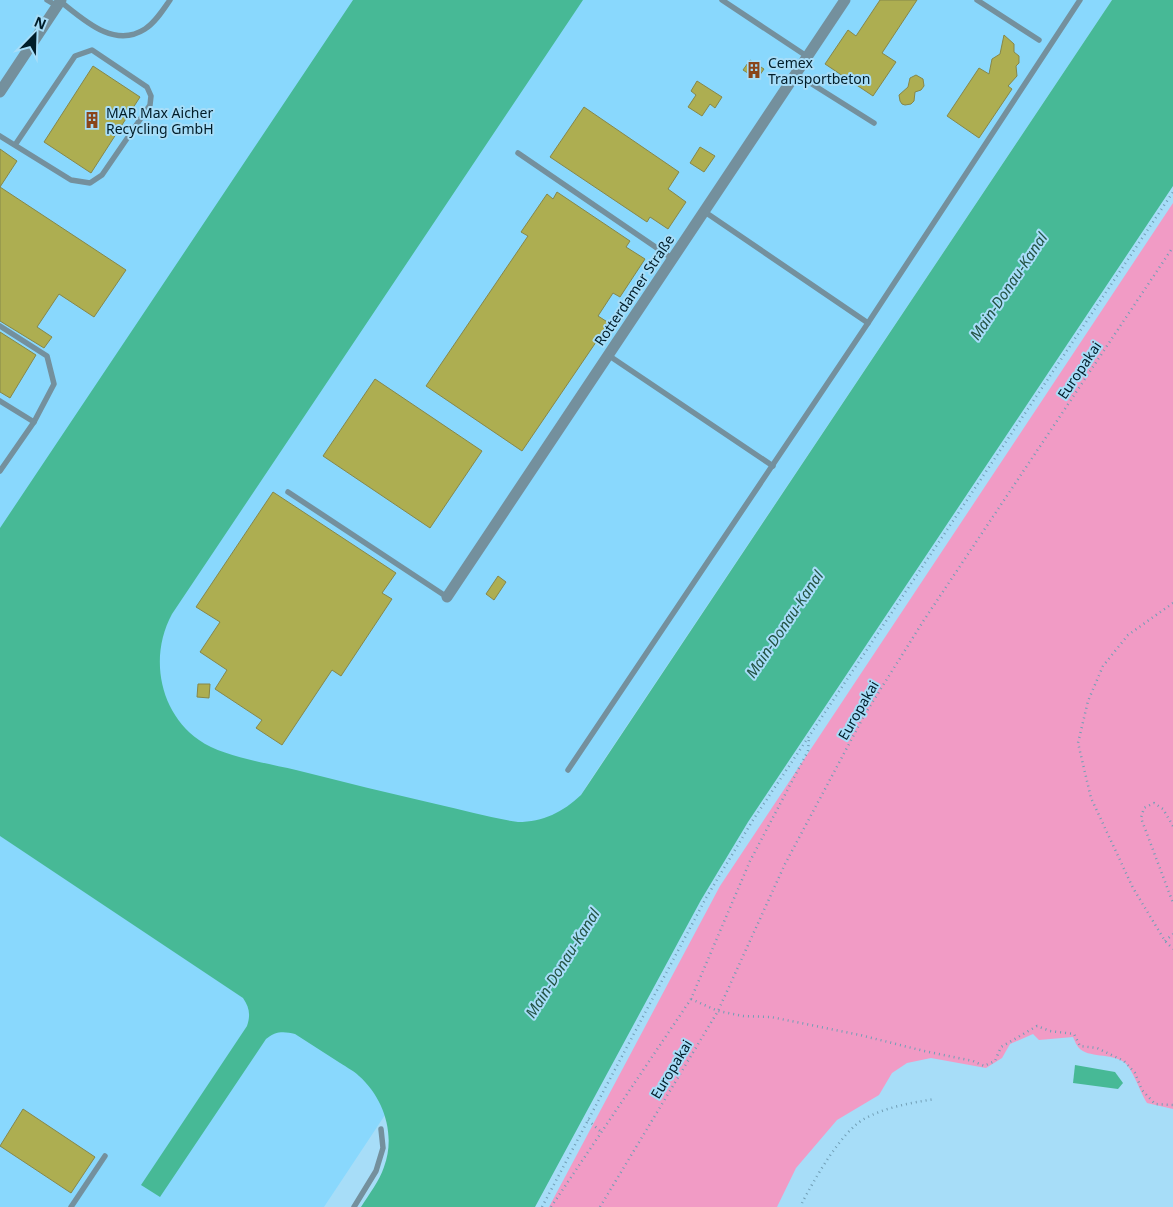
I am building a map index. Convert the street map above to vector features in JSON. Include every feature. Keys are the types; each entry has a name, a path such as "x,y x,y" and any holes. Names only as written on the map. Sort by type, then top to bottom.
{"street":[{"name":"Rotterdamer Straße","path":"447,597 845,0"},
{"path":"0,92 56,2"}],"lane":[{"path":"56,2 101,31 116,36 130,36 146,29 170,0"},
{"path":"722,0 808,57"},
{"path":"977,0 1039,40"},
{"path":"568,770 773,466 1080,0"},
{"path":"0,136 71,180 90,183 102,175 150,105 151,96 147,87 92,50 82,52 75,56 15,145"},
{"path":"796,74 874,123"},
{"path":"518,153 673,259"},
{"path":"705,212 868,323"},
{"path":"0,326 46,356 54,384 34,422 0,471"},
{"path":"608,355 773,466"},
{"path":"0,401 34,422"},
{"path":"288,492 447,597"},
{"path":"354,1207 376,1171 383,1148 382,1129"},
{"path":"71,1207 105,1156"}],"path":[{"path":"542,1207 706,898 752,820 1173,192"},
{"name":"Europakai","path":"600,1207 718,1011 785,864 865,714 924,620 1173,247"},
{"path":"1173,603 1128,635 1103,666 1088,701 1078,743 1091,798 1133,888 1173,950"},
{"path":"551,1207 691,999 750,862 808,750 809,735"},
{"path":"1173,826 1163,809 1154,803 1144,808 1141,818 1173,903"},
{"path":"1166,941 1173,934"},
{"path":"691,999 718,1011 743,1016 771,1017 860,1035 973,1061 984,1066 995,1061 1001,1047 1037,1026 1074,1034 1080,1046 1097,1048 1124,1061 1135,1072 1142,1090 1155,1104 1173,1105"},
{"path":"802,1203 815,1179 840,1142 862,1120 896,1106 935,1099"},
{"path":"588,1120 602,1132"}],"shaded area":[{"path":"0,0 1112,0 589,782 385,1115 324,1207 0,1207"},
{"path":"1173,203 1173,1109 1147,1103 1127,1065 1119,1059 1083,1051 1078,1047 1073,1037 1039,1040 1033,1034 1010,1044 1002,1058 986,1068 931,1058 907,1063 892,1073 879,1095 837,1120 796,1168 777,1207 549,1207 720,886"}],"water":[{"name":"Main-Donau-Kanal","path":"353,0 583,0 172,614 165,630 161,647 160,665 162,682 167,699 185,728 199,740 220,751 246,759 487,816 527,822 544,818 560,811 581,795 1112,0 1173,0 1173,186 748,822 701,900 535,1207 361,1207 379,1178 387,1155 388,1130 381,1106 368,1085 354,1072 295,1034 283,1032 273,1034 266,1039 160,1197 141,1185 247,1026 249,1011 247,1004 243,998 0,836 0,528"},
{"path":"1075,1065 1115,1072 1123,1083 1118,1089 1073,1083"}],"building":[{"path":"880,0 917,0 882,53 896,62 873,96 825,64 848,30 856,36"},
{"path":"1004,35 1014,44 1014,52 1019,56 1019,63 1016,66 1017,76 1008,86 1012,89 979,138 947,116 979,68 989,74 992,59 1000,54"},
{"name":"Cemex Transportbeton","path":"750,60 764,69 757,79 743,70"},
{"name":"MAR Max Aicher Recycling GmbH","path":"93,66 140,97 91,173 44,142"},
{"path":"916,75 923,79 924,86 921,90 915,92 914,101 911,104 902,104 899,95 908,87 910,78"},
{"path":"697,81 722,97 715,108 710,104 702,116 688,107 696,95 691,91"},
{"path":"584,107 679,172 668,189 686,202 668,229 650,217 647,222 550,157"},
{"path":"700,147 715,156 704,172 690,163"},
{"path":"0,149 17,161 0,187"},
{"path":"0,187 126,270 94,317 59,294 37,327 52,337 44,348 0,321"},
{"path":"557,192 630,241 626,247 645,259 620,297 613,293 598,316 609,323 522,451 426,386 528,236 521,232 547,194 553,199"},
{"path":"0,332 36,355 10,398 0,392"},
{"path":"375,379 482,451 430,528 323,456"},
{"path":"273,492 396,573 382,593 392,599 341,676 332,670 282,745 256,728 262,720 215,689 227,670 200,652 220,622 196,607"},
{"path":"498,576 506,582 494,600 486,594"},
{"path":"198,684 210,684 209,698 197,697"},
{"path":"23,1109 95,1157 71,1193 0,1146"}],"place":[{"name":"Cemex Transportbeton","path":"754,70"},
{"name":"MAR Max Aicher Recycling GmbH","path":"92,120"}]}
